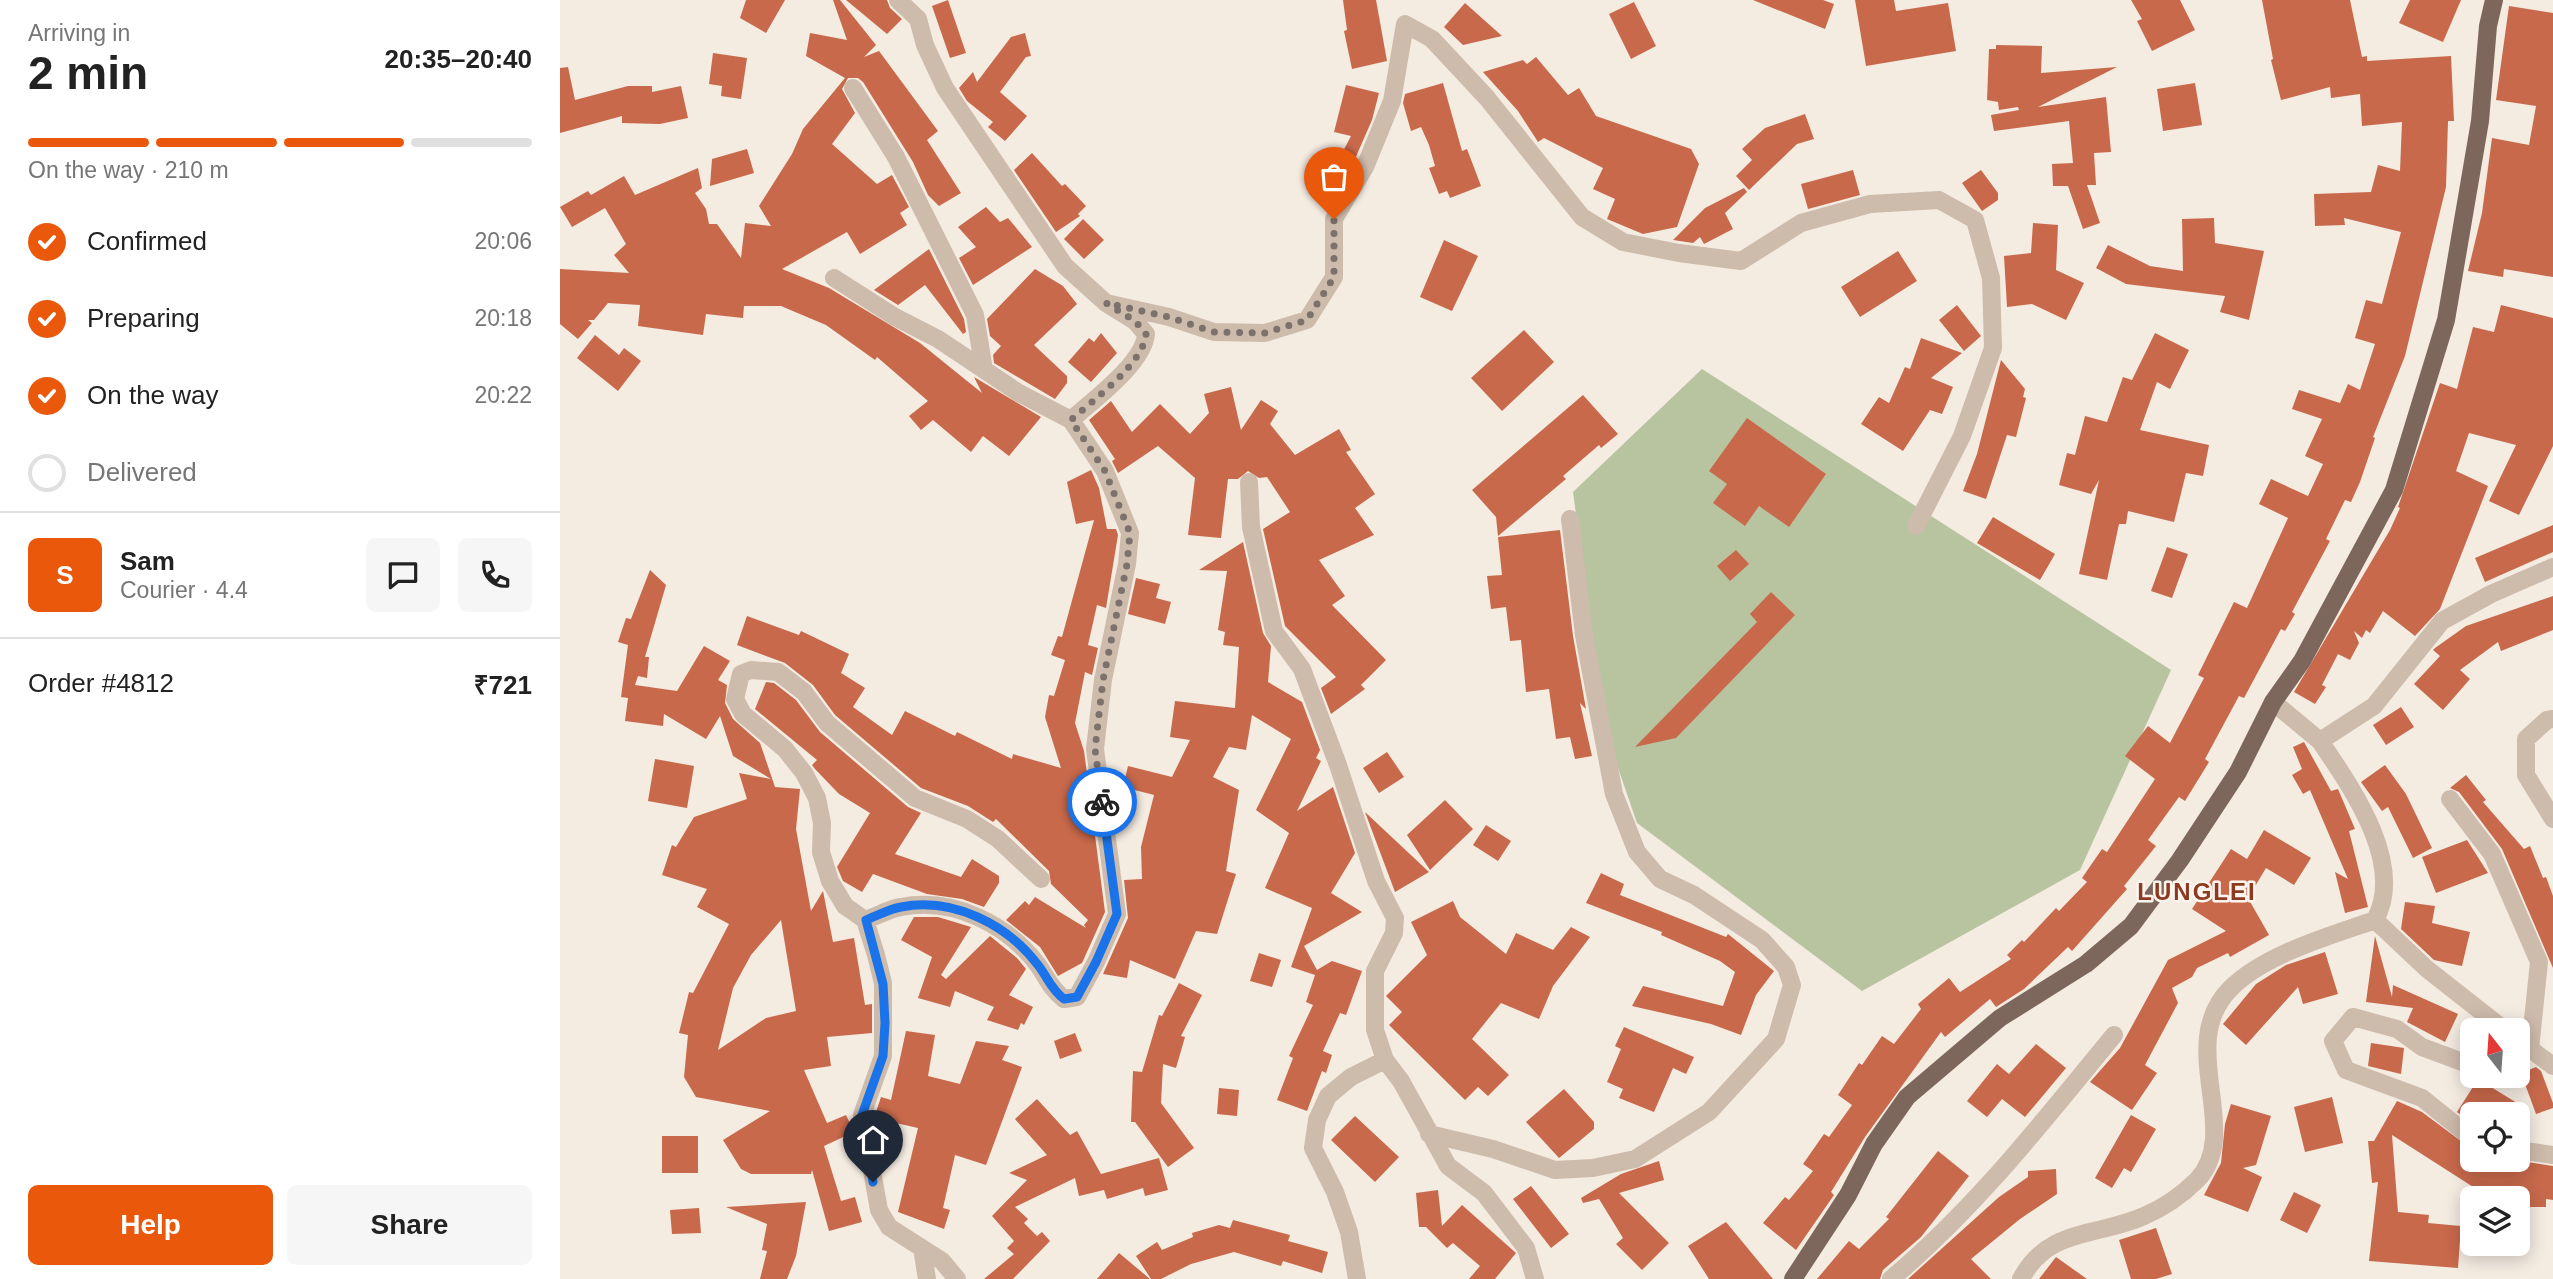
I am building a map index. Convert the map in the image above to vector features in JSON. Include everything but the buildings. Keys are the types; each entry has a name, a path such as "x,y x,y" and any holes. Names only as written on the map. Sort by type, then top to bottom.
{"main road":[{"path":"1793,1279 1848,1195 1874,1144 1908,1097 2000,1018 2086,964 2131,926 2180,860 2238,772 2273,702 2302,661 2394,490 2446,320 2480,121 2488,26 2494,0"}],"street":[{"path":"898,0 918,19 925,46 945,88 1029,217 1065,266 1106,303 1135,321 1146,334 1145,348 1071,420"},
{"path":"1106,303 1169,317 1214,332 1265,333 1307,320 1334,277 1334,219 1365,167 1392,101 1405,24 1432,39 1487,98 1582,217 1623,242 1741,261 1801,223 1870,204 1939,200 1975,220 1991,278 1993,348 1962,436 1916,526"},
{"path":"853,88 897,157 975,315 984,370"},
{"path":"834,278 895,317 938,339 1019,393 1071,420 1105,471 1130,533 1127,564 1103,680 1095,749 1117,914 1077,997 1064,999 1051,989 1038,965 1004,930 956,908 928,905 900,907 866,920"},
{"path":"1249,482 1251,527 1271,623 1302,669 1338,765 1376,881 1395,918 1394,933 1376,971 1374,1030 1385,1059 1401,1082 1448,1166 1484,1193 1526,1248 1535,1279"},
{"path":"1429,1134 1493,1149 1555,1170 1592,1168 1635,1158 1709,1112 1776,1039 1792,985 1786,967 1762,940 1694,895 1660,879 1637,852 1614,794 1584,635 1570,519"},
{"path":"2320,741 2374,706 2442,621 2491,594 2553,567"},
{"path":"957,1279 942,1261 889,1227 879,1210 862,1115 883,1056 883,984 866,920 845,906 830,881 821,852 822,822 817,797 804,773 785,749 743,714 734,699 741,674 751,670 778,672 804,692 827,723 915,798 978,826 998,839 1041,879"},
{"path":"2021,1279 2031,1260 2053,1243 2144,1216 2174,1199 2199,1178 2210,1156 2213,1129 2205,1050 2211,1015 2230,988 2258,968 2308,944 2375,920 2383,906 2384,876 2375,839 2356,795 2320,741 2273,702"},
{"path":"2553,719 2547,720 2526,739 2526,775 2553,820"},
{"path":"2449,799 2492,855 2539,962 2529,1018"},
{"path":"2375,920 2427,969 2489,1018"},
{"path":"2460,1061 2422,1047 2397,1029 2353,1017 2333,1041 2346,1070 2422,1098 2460,1129"},
{"path":"1891,1279 1916,1258 2011,1160 2114,1035"},
{"path":"2530,1049 2553,1066"},
{"path":"1357,1279 1345,1222 1313,1148 1317,1120 1328,1096 1352,1077 1385,1059"},
{"path":"2530,1151 2553,1154"},
{"path":"922,1248 927,1279"}],"green space":[{"path":"1702,369 2171,670 2080,870 1862,991 1637,823 1606,733 1573,492"}],"way so far":[{"path":"1102,802 1095,749 1103,680 1127,564 1130,533 1105,471 1071,420 1145,348 1146,334 1135,321 1106,303 1169,317 1214,332 1265,333 1307,320 1334,277 1334,219"}],"district":[{"name":"LUNGLEI","path":"2197,891"}],"route":[{"path":"873,1182 862,1115 883,1056 885,1023 883,984 866,920 900,907 928,905 956,908 1004,930 1038,965 1051,989 1064,999 1077,997 1117,914 1102,802"}]}
